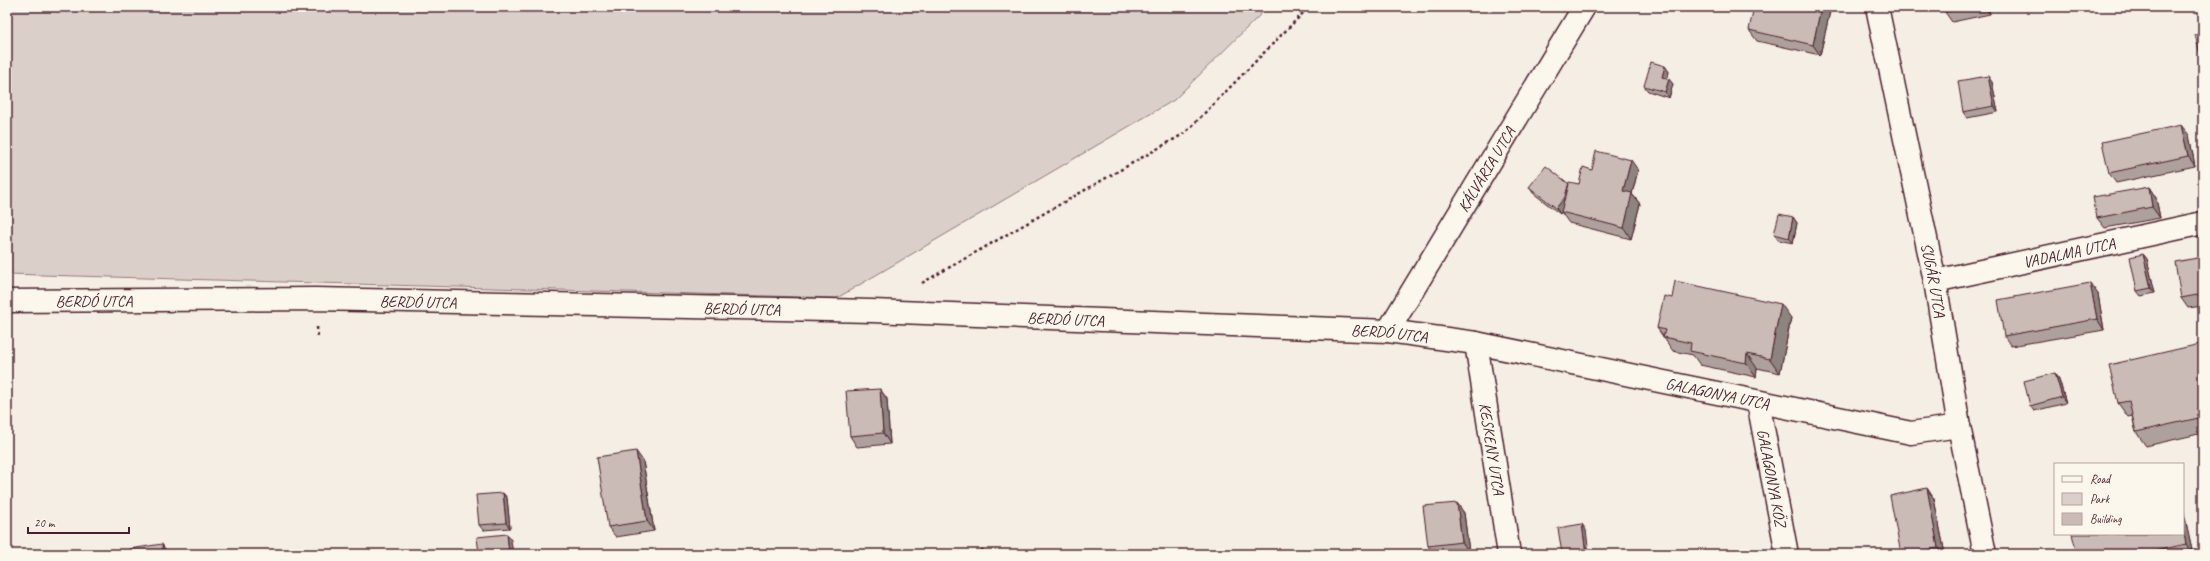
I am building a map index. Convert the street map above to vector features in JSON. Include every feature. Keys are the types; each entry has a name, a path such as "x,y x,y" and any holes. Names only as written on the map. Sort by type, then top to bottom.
{"street":[{"name":"KÁLVÁRIA UTCA","path":"1388,331 1584,7"},
{"name":"SUGÁR UTCA","path":"1877,7 1934,281 1959,426 1985,554"},
{"name":"VADALMA UTCA","path":"1934,281 2203,223"},
{"name":"BERDÓ UTCA","path":"7,301 339,299 872,311 1388,331 1476,343"},
{"name":"GALAGONYA UTCA","path":"1476,343 1911,433 1959,426"},
{"name":"KESKENY UTCA","path":"1476,343 1509,554"},
{"name":"GALAGONYA KÖZ","path":"1758,402 1787,554"}],"path":[{"path":"921,284 1185,133 1309,7"},
{"path":"982,548 983,554"}],"green space":[{"path":"7,7 1268,7 1174,100 837,298 7,274"}],"building":[{"path":"1754,7 1821,7 1813,45 1749,30"},
{"path":"1944,7 1966,7 1945,12"},
{"path":"2203,33 2203,65 2195,35"},
{"path":"1651,62 1665,66 1662,77 1669,79 1665,92 1644,86"},
{"path":"1988,76 1994,106 1963,112 1958,81"},
{"path":"2181,125 2188,156 2109,173 2102,142"},
{"path":"1596,151 1631,160 1623,191 1632,193 1624,228 1561,212 1569,182 1579,184 1583,167 1592,170"},
{"path":"1546,166 1569,184 1566,196 1556,208 1529,187"},
{"path":"2149,187 2152,207 2097,218 2093,197"},
{"path":"1779,214 1793,217 1789,238 1774,234"},
{"path":"2143,254 2151,288 2137,291 2130,257"},
{"path":"2203,257 2203,294 2181,298 2175,262"},
{"path":"1675,281 1781,304 1770,359 1747,354 1746,363 1690,351 1691,343 1663,337 1665,330 1657,328 1664,296 1672,298"},
{"path":"2090,283 2097,319 2004,336 1998,300"},
{"path":"2200,344 2203,356 2203,417 2136,432 2129,401 2118,403 2109,365"},
{"path":"2055,373 2062,397 2030,406 2024,381"},
{"path":"880,389 883,433 850,436 846,391"},
{"path":"636,451 647,521 608,527 597,457"},
{"path":"1927,488 1938,548 1901,554 1890,496"},
{"path":"503,493 506,523 479,525 476,495"},
{"path":"1457,503 1462,542 1428,546 1423,506"},
{"path":"1582,524 1586,554 1562,554 1558,528"},
{"path":"507,534 509,554 479,554 477,537"},
{"path":"2072,535 2184,535 2186,544 2142,554 2077,554"},
{"path":"162,544 163,554 131,554 130,549"}]}
